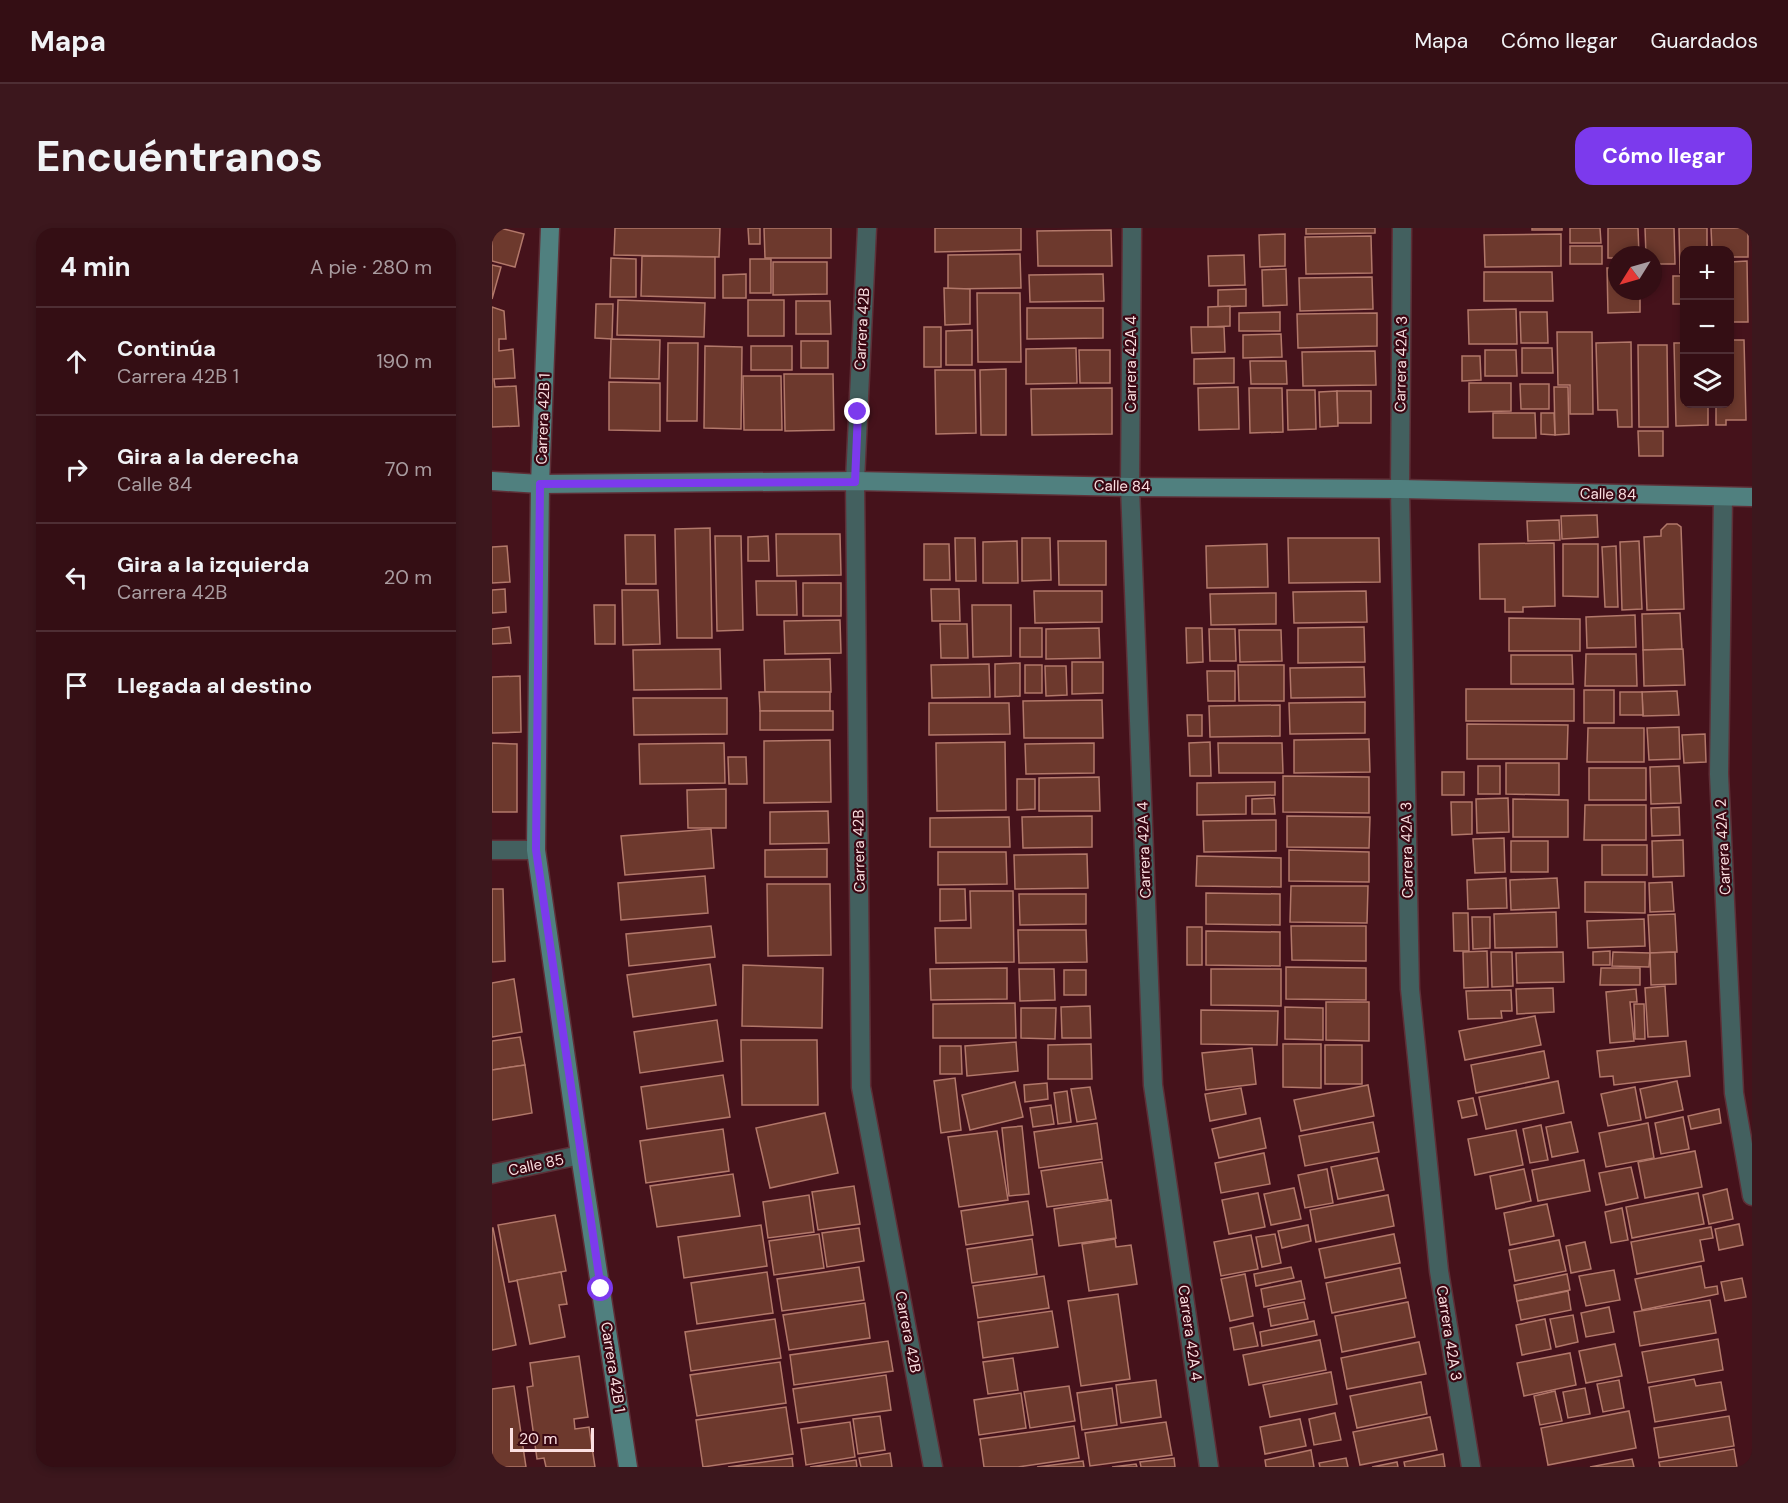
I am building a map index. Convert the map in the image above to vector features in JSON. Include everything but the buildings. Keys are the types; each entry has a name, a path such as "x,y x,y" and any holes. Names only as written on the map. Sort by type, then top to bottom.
{"street":[{"name":"Carrera 42B 1","path":"550,228 540,484 536,850 628,1467"},
{"name":"Carrera 42B","path":"867,228 855,482 861,1087 933,1467"},
{"name":"Carrera 42A 4","path":"1132,228 1130,487 1153,1085 1209,1467"},
{"name":"Carrera 42A 3","path":"1402,228 1400,489 1410,989 1439,1272 1471,1467"},
{"name":"Calle 84","path":"492,481 540,484 855,482 1752,496"},
{"name":"Carrera 42A 2","path":"1723,497 1719,774 1734,1093 1752,1196"},
{"path":"492,850 536,850"},
{"name":"Calle 85","path":"492,1174 580,1155"}],"route":[{"path":"601,1289 536,850 540,484 855,482 858,412"}]}
